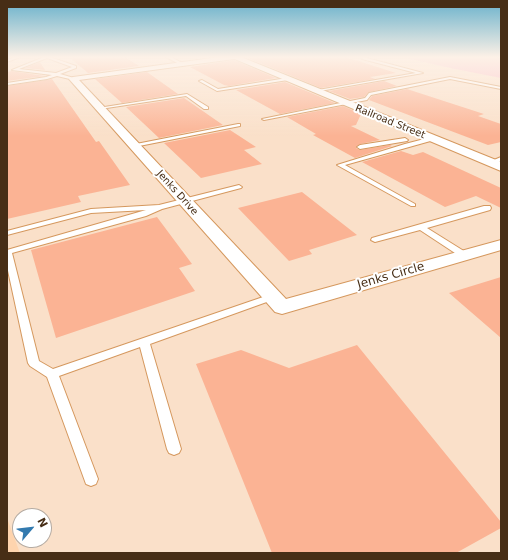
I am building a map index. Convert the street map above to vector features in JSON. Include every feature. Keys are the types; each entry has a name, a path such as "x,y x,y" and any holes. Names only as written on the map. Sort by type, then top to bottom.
{"main road":[{"name":"Railroad Street","path":"296,83 428,137 497,163"}],"street":[{"name":"Jenks Drive","path":"77,83 277,302"},
{"name":"Jenks Circle","path":"277,302 501,245"}],"lane":[{"path":"205,83 217,90 261,83"},
{"path":"314,91 358,83"},
{"path":"264,119 346,104 367,99 369,94 424,83"},
{"path":"476,83 501,88"},
{"path":"100,108 186,95 206,108"},
{"path":"134,145 238,125"},
{"path":"360,147 428,137"},
{"path":"414,205 340,165 407,145 428,137"},
{"path":"7,233 91,211 159,207 239,187"},
{"path":"92,479 52,374 34,363 8,252 143,214 159,207"},
{"path":"375,240 486,208"},
{"path":"421,227 464,255"},
{"path":"52,374 144,343 277,302"},
{"path":"144,343 174,449"}],"shaded area":[{"path":"7,518 12,531 12,548 18,548 20,553 7,553"}],"building":[{"path":"25,83 55,83 96,142 99,141 130,185 78,196 81,202 7,219 7,86"},
{"path":"100,83 163,83 178,94 122,103"},
{"path":"220,83 246,83 229,86"},
{"path":"278,83 288,83 335,103 280,114 236,90"},
{"path":"309,83 350,83 321,88"},
{"path":"372,83 390,83 397,86 369,92 364,97 350,99 329,91"},
{"path":"407,89 484,114 478,116 501,124 501,142 488,145 369,100 372,96"},
{"path":"184,98 223,125 159,138 126,107"},
{"path":"343,106 361,114 356,125 351,126 380,140 360,144 356,148 360,150 390,145 392,146 355,158 313,135 316,134 287,117"},
{"path":"230,130 256,147 244,150 262,164 201,178 164,143"},
{"path":"401,151 413,155 423,152 501,188 501,208 476,196 445,207 362,162"},
{"path":"302,192 357,235 309,250 312,254 289,261 238,208"},
{"path":"157,217 192,264 179,268 195,291 56,338 31,250"},
{"path":"501,277 501,338 449,293"},
{"path":"357,345 501,522 501,528 456,553 272,553 196,364 241,350 289,368"}]}
